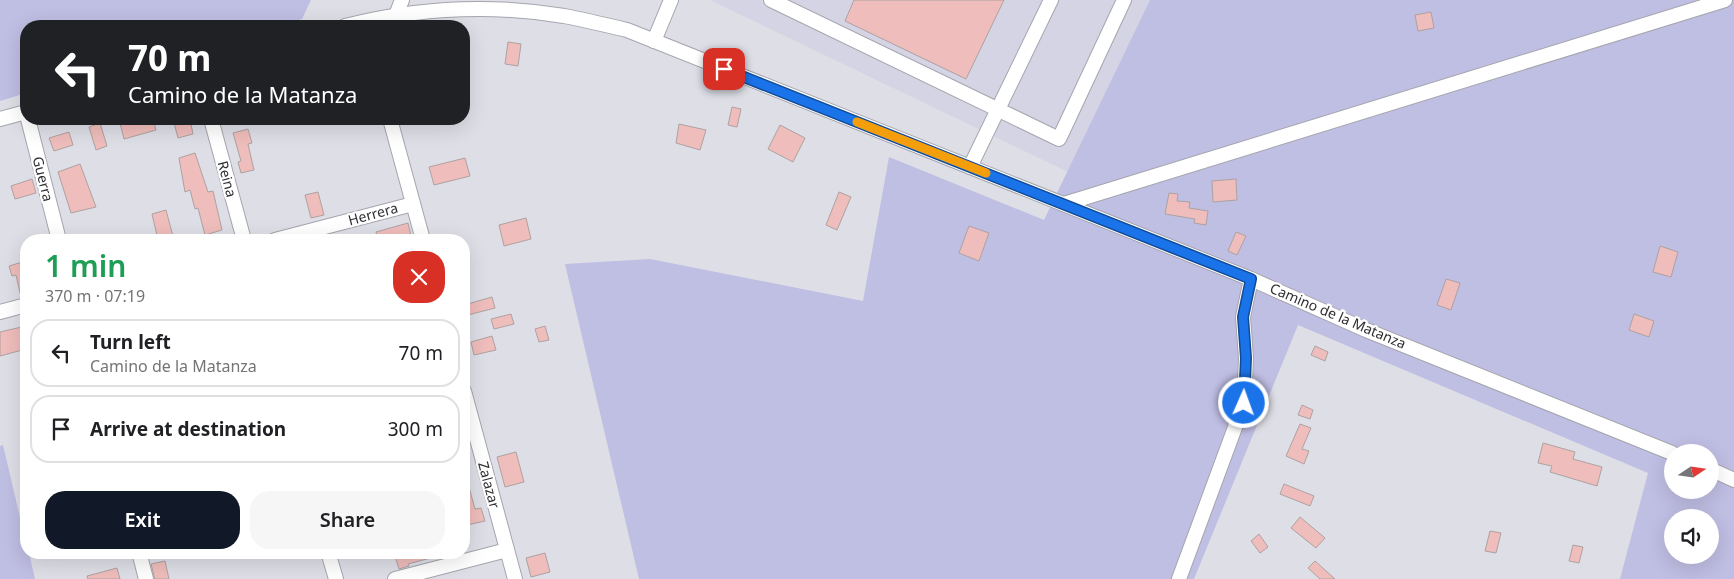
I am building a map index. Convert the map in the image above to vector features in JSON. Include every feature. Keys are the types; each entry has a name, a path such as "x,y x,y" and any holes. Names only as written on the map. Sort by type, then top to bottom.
{"street":[{"path":"396,15 402,0"},
{"path":"654,41 671,0"},
{"path":"771,0 1059,138 1124,0"},
{"path":"970,167 1051,0"},
{"path":"1064,204 1683,6 1725,0"},
{"name":"Camino de la Matanza","path":"378,20 396,15 490,10 564,16 627,30 1251,279 1366,330 1664,450"},
{"path":"0,119 20,114"},
{"name":"Guerra","path":"30,125 57,234"},
{"name":"Reina","path":"213,125 242,234"},
{"path":"392,125 421,234"},
{"name":"Herrera","path":"298,234 413,204"},
{"path":"1179,579 1244,403 1246,358 1243,317 1251,279"},
{"path":"0,312 20,307"},
{"name":"Zalazar","path":"470,413 515,579"},
{"path":"1719,473 1734,480"},
{"path":"396,579 507,550"},
{"path":"141,559 146,579"},
{"path":"330,559 336,579"}],"shaded area":[{"path":"0,0 311,0 302,19 298,20 20,20 20,95 0,101"},
{"path":"710,0 1150,0 1068,172"},
{"path":"1150,0 1734,0 1734,579 1620,579 1648,473 1298,325 1194,579 639,579 565,264 650,259 863,301 889,157 1044,220"},
{"path":"3,445 20,517 20,559 30,559 35,579 0,579 0,446"}],"building":[{"path":"854,0 1004,0 966,79 845,21"},
{"path":"1431,12 1434,28 1418,31 1415,15"},
{"path":"508,42 521,44 518,66 505,64"},
{"path":"732,107 741,109 737,127 728,125"},
{"path":"679,124 706,130 700,150 676,143"},
{"path":"101,125 107,146 96,150 89,127"},
{"path":"120,125 155,125 156,130 124,139"},
{"path":"175,125 191,125 193,134 178,138"},
{"path":"780,125 805,138 793,162 768,149"},
{"path":"248,129 252,143 248,144 254,170 241,173 238,162 241,161 233,133"},
{"path":"69,132 73,145 54,151 49,138"},
{"path":"195,153 208,192 213,191 222,230 205,234 198,208 195,209 190,190 185,192 179,158"},
{"path":"465,158 470,176 434,185 429,167"},
{"path":"80,164 96,207 71,213 58,172"},
{"path":"32,179 36,193 15,199 11,186"},
{"path":"1236,179 1237,200 1213,202 1212,181"},
{"path":"318,192 324,215 311,218 305,195"},
{"path":"839,192 851,197 837,230 826,225"},
{"path":"1169,193 1178,194 1177,201 1190,202 1189,208 1208,211 1206,225 1194,223 1195,219 1165,214"},
{"path":"166,210 172,234 157,234 152,214"},
{"path":"526,218 531,239 504,246 499,225"},
{"path":"408,223 411,234 376,234 376,232"},
{"path":"969,226 989,233 979,261 959,253"},
{"path":"1236,232 1246,236 1237,255 1228,251"},
{"path":"1660,246 1678,252 1671,277 1653,272"},
{"path":"20,263 20,293 16,275 12,276 9,266"},
{"path":"1446,279 1460,283 1451,310 1437,305"},
{"path":"492,297 495,308 470,314 470,303"},
{"path":"511,314 514,324 494,329 491,319"},
{"path":"1634,314 1654,321 1649,337 1629,330"},
{"path":"545,326 549,340 539,342 535,329"},
{"path":"20,327 20,351 0,356 0,332"},
{"path":"492,336 496,350 474,355 471,342"},
{"path":"1315,346 1328,352 1325,361 1311,355"},
{"path":"1302,405 1313,410 1310,419 1298,415"},
{"path":"1300,424 1311,428 1302,449 1309,451 1304,464 1286,456"},
{"path":"1543,443 1575,452 1573,459 1602,467 1597,486 1550,472 1552,466 1538,463"},
{"path":"516,452 524,482 505,487 497,457"},
{"path":"1284,484 1314,496 1310,506 1280,494"},
{"path":"470,491 475,509 481,508 485,521 470,524"},
{"path":"1300,517 1325,538 1316,548 1291,528"},
{"path":"1490,531 1501,533 1496,553 1485,551"},
{"path":"1259,534 1268,547 1260,553 1251,541"},
{"path":"1573,545 1583,547 1579,563 1569,561"},
{"path":"545,553 550,572 531,577 526,558"},
{"path":"396,559 427,559 408,564 409,566 399,569"},
{"path":"165,561 169,579 155,579 151,564"},
{"path":"1315,561 1335,579 1320,579 1308,568"},
{"path":"117,568 120,579 88,579 87,576"}],"slow traffic":[{"path":"857,122 986,173"}],"route":[{"path":"724,69 1251,279 1243,317 1246,358 1244,403"}]}
